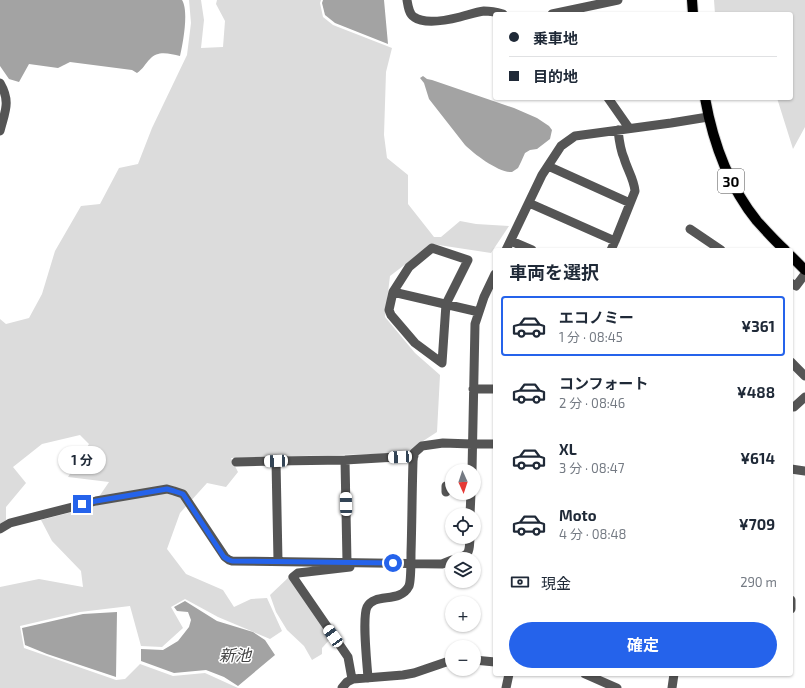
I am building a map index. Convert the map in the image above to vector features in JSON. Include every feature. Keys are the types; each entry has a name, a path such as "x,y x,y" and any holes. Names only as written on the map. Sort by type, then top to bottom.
{"main road":[{"path":"692,0 693,12"},
{"name":"30","path":"705,100 708,117 717,148 733,185 757,221 783,248"},
{"path":"793,258 805,270"}],"street":[{"path":"407,0 410,13 413,17 420,20 431,21 460,17 482,11 495,12"},
{"path":"561,12 618,0"},
{"path":"0,83 6,96 7,104 0,131"},
{"path":"609,100 629,128"},
{"path":"507,248 542,175 562,146 575,136 708,117"},
{"path":"612,248 635,191 635,185 622,154 618,130"},
{"path":"548,166 630,203"},
{"path":"529,203 615,241"},
{"path":"690,230 718,248"},
{"path":"511,241 527,248"},
{"path":"432,248 468,260 446,304 442,363 415,343 391,315 389,310 393,292 409,267 432,248"},
{"path":"793,284 796,286 805,274"},
{"path":"472,464 475,324 484,297 493,279"},
{"path":"393,292 479,312"},
{"path":"793,364 805,376"},
{"path":"473,389 493,389"},
{"path":"793,407 805,397"},
{"path":"368,678 365,630 368,607 375,600 401,595 409,586 414,453 422,446 443,442 493,444"},
{"path":"236,462 345,460 414,456"},
{"path":"345,460 347,562"},
{"path":"276,461 278,562"},
{"path":"793,469 805,471"},
{"path":"0,529 10,523 96,501 167,489 183,494 224,557 232,561 442,564 445,563"},
{"path":"352,679 348,657 293,577 298,573 393,563"},
{"path":"481,661 493,662"},
{"path":"342,688 352,679 403,675 414,673 445,662"},
{"path":"506,688 509,676"},
{"path":"590,676 617,688"},
{"path":"672,688 674,676"}],"shaded area":[{"path":"189,0 201,0 204,20 201,48 223,47 225,21 216,4 217,0 321,0 320,3 323,17 333,25 392,48 386,72 384,135 387,158 408,175 408,204 434,237 441,237 460,221 476,224 509,226 491,253 432,244 390,276 385,317 415,353 440,375 437,432 420,443 410,453 231,458 238,472 226,487 207,483 180,513 167,549 186,574 223,590 234,607 251,599 267,598 282,631 270,639 218,617 185,599 171,607 183,628 162,647 141,646 130,606 80,612 20,626 24,648 116,680 125,679 140,664 173,676 205,673 238,688 0,688 0,587 39,579 83,587 81,571 52,541 41,520 92,507 109,482 68,477 89,444 80,435 42,444 13,467 26,483 6,507 6,520 0,524 0,319 6,324 29,318 42,294 55,251 81,206 100,204 119,168 138,164 152,128 187,55 191,23"},
{"path":"714,0 805,0 805,127 793,149 778,100 793,100 793,12 715,12"},
{"path":"289,577 332,637 322,648 322,654 312,660 304,646 287,630 276,612 270,595"}],"water":[{"path":"0,0 182,0 185,19 180,56 164,53 157,54 153,56 137,73 132,70 70,62 58,68 29,64 19,82 9,79 0,66"},
{"path":"323,0 384,0 388,44 335,23 325,15 322,3"},
{"path":"423,76 427,79 514,108 537,118 549,126 552,130 550,139 537,149 530,150 525,153 518,168 512,172 500,169 480,158 465,145 429,99 424,83 420,78"},
{"name":"新池","path":"185,601 217,621 253,632 265,640 275,655 238,686 224,677 206,670 174,673 141,661 141,649 163,650 178,641 189,627 191,620 188,612 177,611 174,607"},
{"path":"117,612 116,677 25,645 22,628 83,614"}],"route":[{"path":"82,504 167,489 183,494 224,557 232,561 393,563"}]}
